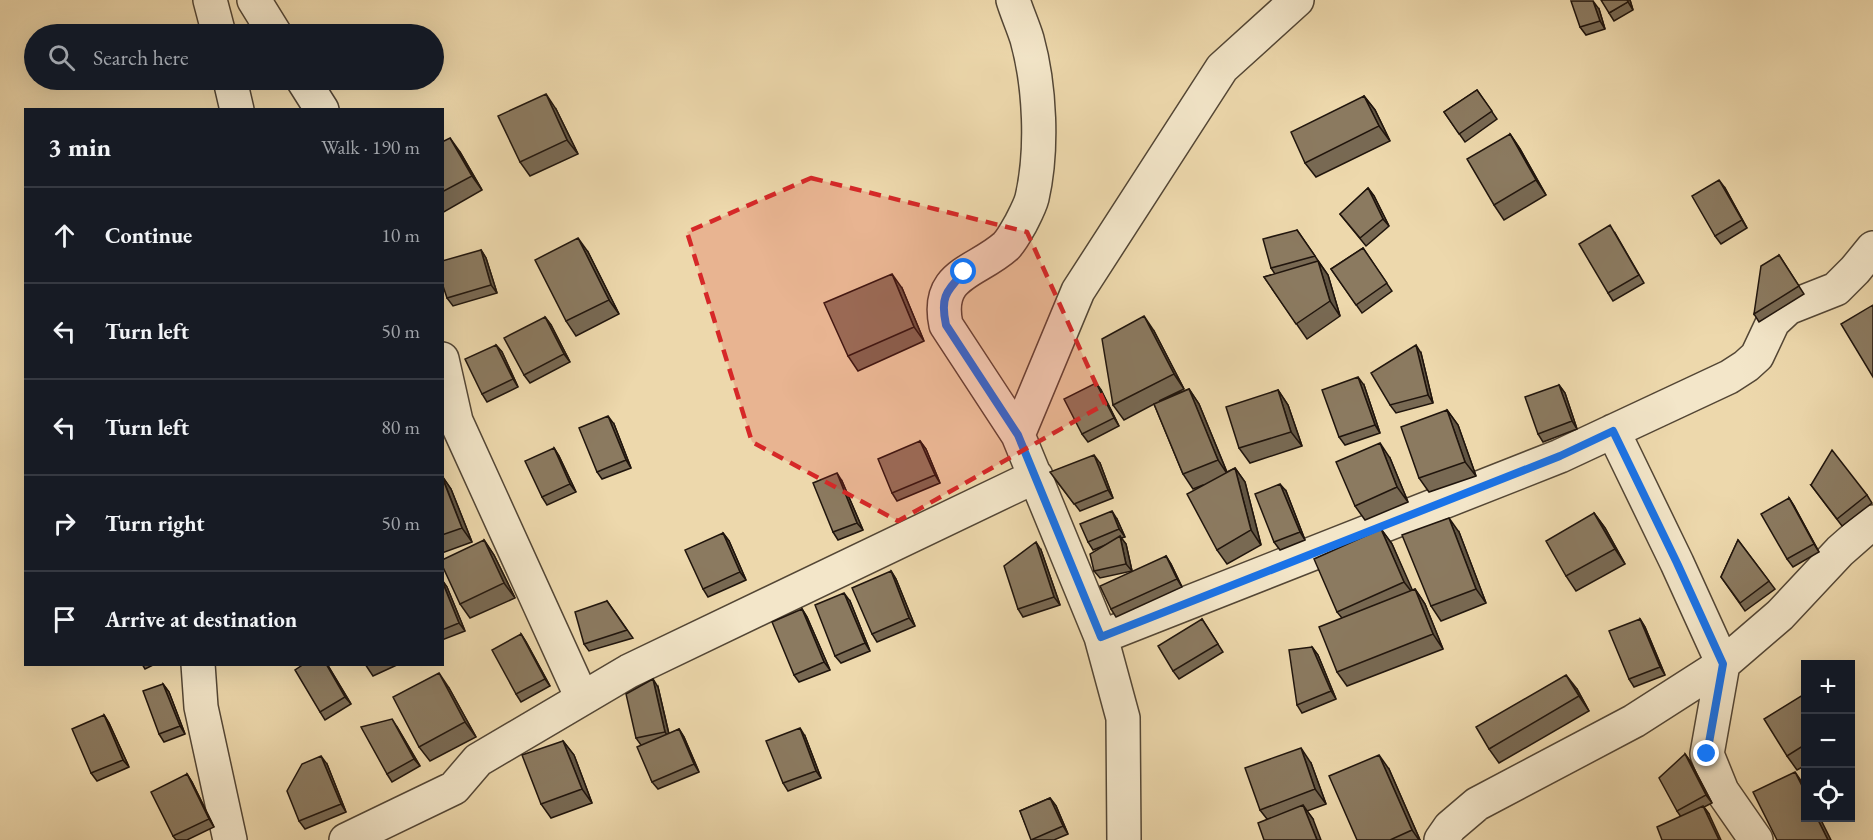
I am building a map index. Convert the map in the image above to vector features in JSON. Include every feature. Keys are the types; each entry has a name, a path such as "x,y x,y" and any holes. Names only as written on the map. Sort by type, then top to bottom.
{"street":[{"path":"210,0 216,24"},
{"path":"254,0 269,24"},
{"path":"1013,0 1027,39 1038,99 1038,154 1032,200 1008,244 991,257 964,272 946,292 943,310 946,325 1018,435 1101,637 1123,718 1124,840"},
{"path":"1018,435 1078,291 1222,68 1297,0"},
{"path":"232,90 237,108"},
{"path":"309,90 321,108"},
{"path":"1101,637 1560,456 1729,377 1757,356 1773,322 1788,308 1836,289 1873,248"},
{"path":"444,368 456,421 582,698"},
{"path":"1613,431 1723,664 1707,754 1722,791 1756,840"},
{"path":"346,840 454,788 478,760 629,671 1035,476"},
{"path":"1442,840 1450,827 1477,804 1634,721 1723,664 1780,615 1840,551 1873,522"},
{"path":"198,666 201,707 230,840"}],"highlighted area":[{"path":"811,178 1027,232 1105,404 898,521 752,442 687,232"}],"building":[{"path":"1601,0 1627,0 1628,2 1609,13"},
{"path":"1571,1 1593,1 1600,21 1580,27"},
{"path":"1477,90 1492,111 1459,134 1444,112"},
{"path":"546,94 567,140 520,162 498,116"},
{"path":"1364,96 1379,126 1305,163 1291,132"},
{"path":"1510,134 1536,180 1494,205 1467,159"},
{"path":"450,138 472,176 444,191 444,141"},
{"path":"1719,180 1742,220 1715,236 1692,196"},
{"path":"1368,188 1383,219 1360,238 1340,214"},
{"path":"1610,225 1639,275 1608,293 1579,244"},
{"path":"1297,230 1315,256 1271,268 1263,239"},
{"path":"578,238 609,300 566,321 535,260"},
{"path":"1363,248 1387,283 1356,305 1331,269"},
{"path":"481,250 491,285 447,298 444,289 444,260"},
{"path":"1779,255 1799,286 1754,314 1761,266"},
{"path":"1318,261 1330,301 1296,324 1264,277"},
{"path":"892,274 914,327 848,356 824,303"},
{"path":"1873,305 1873,377 1841,324"},
{"path":"1144,316 1174,374 1113,405 1102,339"},
{"path":"545,317 564,354 524,375 504,338"},
{"path":"496,345 513,379 482,394 465,359"},
{"path":"1416,345 1428,395 1390,405 1371,373"},
{"path":"1358,377 1375,425 1339,437 1322,390"},
{"path":"1096,383 1114,418 1082,434 1064,399"},
{"path":"1559,385 1572,421 1538,434 1525,397"},
{"path":"1189,389 1218,460 1183,474 1154,404"},
{"path":"1278,390 1291,432 1239,448 1226,407"},
{"path":"1447,410 1465,462 1419,478 1401,427"},
{"path":"608,416 626,460 597,472 579,428"},
{"path":"920,441 935,475 892,493 878,459"},
{"path":"1380,443 1397,487 1355,506 1336,462"},
{"path":"554,448 570,484 542,497 525,461"},
{"path":"1832,450 1867,495 1837,519 1811,485"},
{"path":"1094,455 1108,490 1074,504 1050,472"},
{"path":"1235,468 1251,530 1217,550 1187,494"},
{"path":"837,473 857,523 833,532 813,483"},
{"path":"444,482 462,528 444,534"},
{"path":"1280,484 1300,532 1274,542 1255,494"},
{"path":"1789,498 1814,544 1787,559 1761,514"},
{"path":"1112,511 1119,529 1088,542 1080,524"},
{"path":"1594,513 1615,549 1566,576 1546,541"},
{"path":"1449,518 1476,589 1431,606 1402,535"},
{"path":"1381,529 1404,582 1337,612 1314,559"},
{"path":"723,533 740,572 703,589 685,550"},
{"path":"1120,536 1126,564 1094,571 1090,554"},
{"path":"484,540 504,583 460,604 444,569 444,559"},
{"path":"1738,540 1769,581 1740,603 1721,577"},
{"path":"1036,542 1054,597 1018,609 1004,566"},
{"path":"1166,556 1177,579 1111,609 1100,586"},
{"path":"891,571 909,618 872,634 852,588"},
{"path":"444,586 459,623 444,629"},
{"path":"1415,589 1433,634 1337,672 1319,627"},
{"path":"844,593 865,643 835,656 815,605"},
{"path":"607,601 627,630 584,644 575,612"},
{"path":"802,609 824,662 794,675 772,622"},
{"path":"1202,619 1218,644 1173,671 1158,646"},
{"path":"1640,619 1660,667 1629,679 1609,631"},
{"path":"521,634 545,679 516,694 492,650"},
{"path":"1312,647 1331,691 1297,705 1289,650"},
{"path":"301,666 327,666 345,697 320,712 295,670"},
{"path":"439,673 465,722 419,747 393,697"},
{"path":"1566,675 1579,696 1489,749 1476,727"},
{"path":"653,679 665,732 636,738 626,694"},
{"path":"163,684 180,726 159,734 143,691"},
{"path":"1801,696 1801,747 1787,756 1764,719"},
{"path":"104,715 123,760 91,773 72,729"},
{"path":"392,719 414,759 387,774 361,727"},
{"path":"800,728 816,771 783,783 766,741"},
{"path":"679,729 694,764 652,782 637,747"},
{"path":"563,741 582,789 541,804 522,755"},
{"path":"1301,748 1315,789 1260,810 1245,768"},
{"path":"1685,754 1706,795 1677,811 1659,778"},
{"path":"1379,755 1412,830 1390,840 1357,840 1329,776"},
{"path":"321,756 341,804 299,821 287,791 302,764"},
{"path":"1795,772 1801,784 1801,822 1819,822 1828,840 1777,840 1753,792"},
{"path":"187,774 209,819 173,836 151,792"},
{"path":"1050,798 1063,826 1031,840 1020,811"},
{"path":"1303,805 1317,840 1264,840 1258,823"},
{"path":"1703,806 1719,840 1662,840 1657,827"}],"route":[{"path":"964,272 946,292 943,310 946,325 1018,435 1101,637 1560,456 1613,431 1723,664 1707,754"}]}
